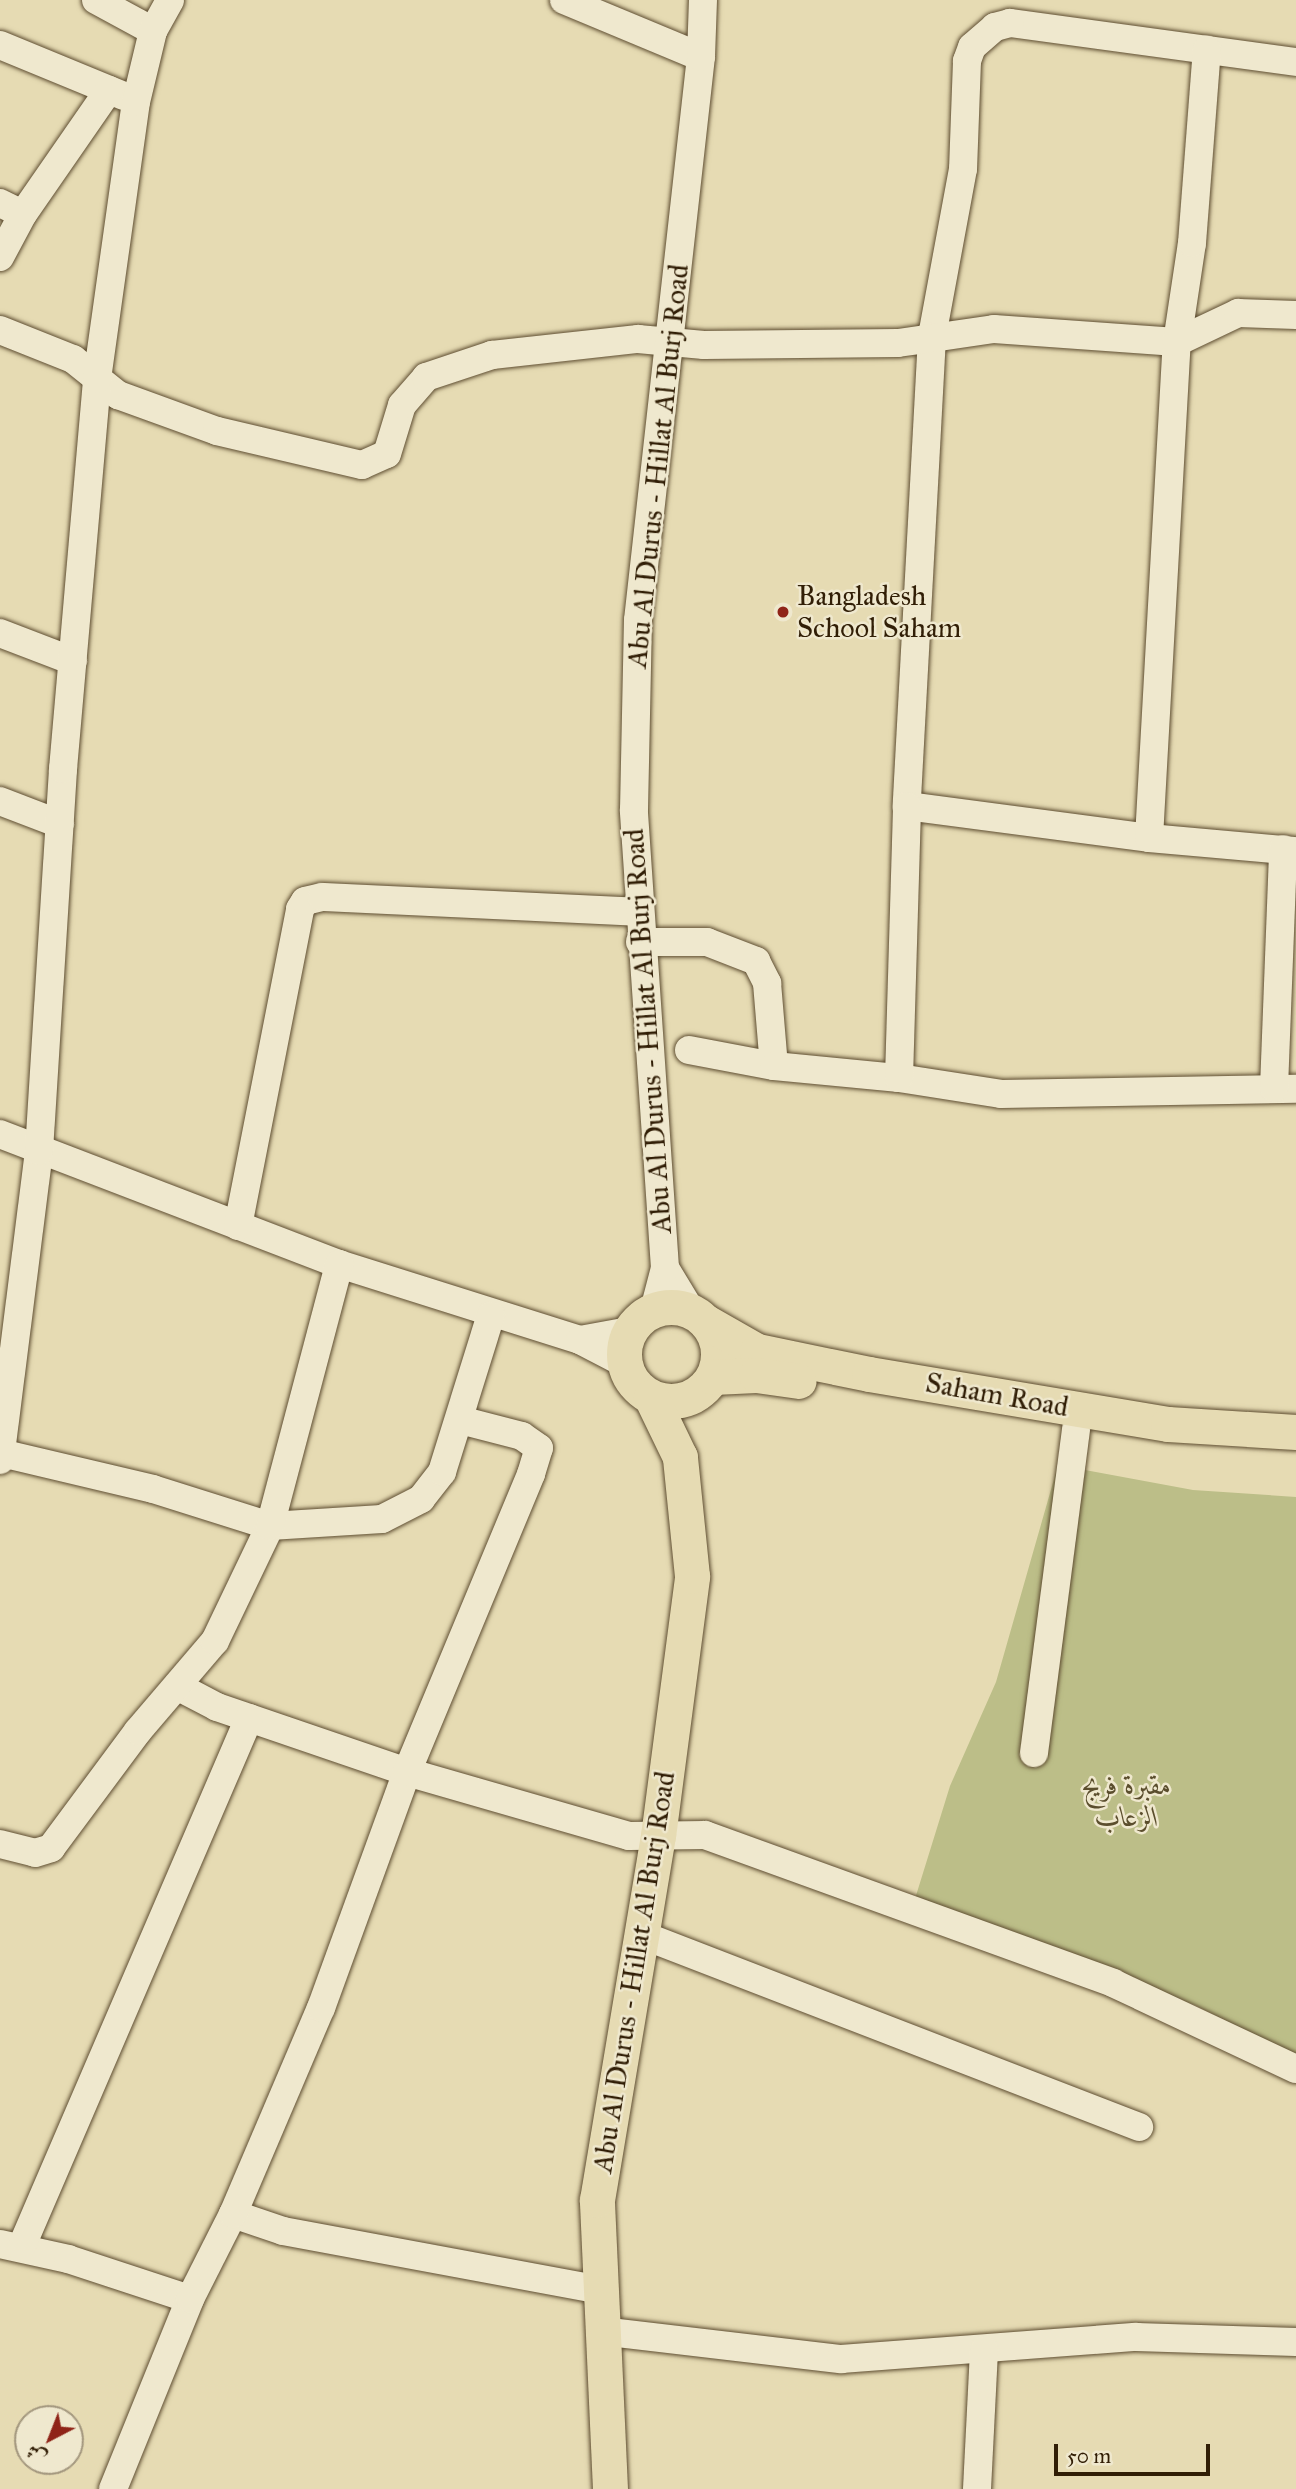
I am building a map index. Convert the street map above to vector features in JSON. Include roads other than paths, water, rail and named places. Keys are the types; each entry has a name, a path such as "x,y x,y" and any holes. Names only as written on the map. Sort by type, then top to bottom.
{"main road":[{"path":"673,1307 699,1317 716,1339 718,1359 703,1387 665,1401 651,1397 638,1388 636,1335 673,1307"},
{"name":"Saham Road","path":"699,1317 757,1351 857,1372 1168,1424 1296,1432"},
{"name":"Saham Road","path":"703,1387 772,1376 1188,1447 1296,1454"},
{"name":"Abu Al Durus - Hillat Al Burj Road","path":"680,1457 703,1387"},
{"name":"Abu Al Durus - Hillat Al Burj Road","path":"610,2489 597,2200 659,1836 692,1576 680,1457 651,1397"}],"street":[{"path":"96,0 153,31"},
{"path":"0,1460 8,1335 39,1151 60,824 97,379 136,102 153,31 170,0"},
{"path":"564,0 701,57"},
{"name":"Abu Al Durus - Hillat Al Burj Road","path":"636,1335 665,1268 640,942 634,810 638,620 701,57 703,0"},
{"path":"899,1078 907,806 932,337 963,169 967,61 982,35 1010,23 1296,62"},
{"path":"0,45 136,102"},
{"path":"1149,838 1177,342 1192,243 1207,50"},
{"path":"0,257 11,209 109,90"},
{"path":"1,334 73,359 118,395 217,430 362,465 387,454 412,389 443,369 492,355 638,339 669,342 898,343 994,329 1177,342 1238,313 1296,316"},
{"path":"0,633 73,661"},
{"path":"0,801 60,824"},
{"path":"690,1049 774,1066 899,1078 1001,1094 1285,1088 1289,850 1149,838 907,806"},
{"path":"238,1226 300,909 305,901 322,897 639,912"},
{"path":"640,942 708,942 757,961 767,983 774,1066"},
{"path":"0,1134 339,1264 491,1315 580,1340 636,1335"},
{"path":"0,1844 35,1853 51,1848 177,1685 215,1641 270,1526 339,1264"},
{"name":"Abu Al Durus - Hillat Al Burj Road","path":"665,1268 699,1317"},
{"path":"1,1454 153,1489 270,1526 382,1519 421,1499 442,1472 491,1315"},
{"path":"113,2489 190,2299 233,2214 321,2008 407,1772 539,1447 523,1436 460,1420"},
{"path":"1034,1753 1076,1429"},
{"path":"177,1685 249,1718 407,1772 629,1836 705,1835 1113,1983 1296,2069"},
{"path":"190,2299 68,2259 11,2246 249,1718"},
{"path":"642,1935 1139,2127"},
{"path":"233,2214 283,2231 600,2290"},
{"path":"601,2332 841,2359 1136,2337 1296,2342"},
{"path":"977,2489 984,2350"}],"place":[{"name":"Bangladesh School Saham","path":"783,612"}],"park label":[{"name":"مقبرة فريج الزعاب","path":"1127,1801"}]}
